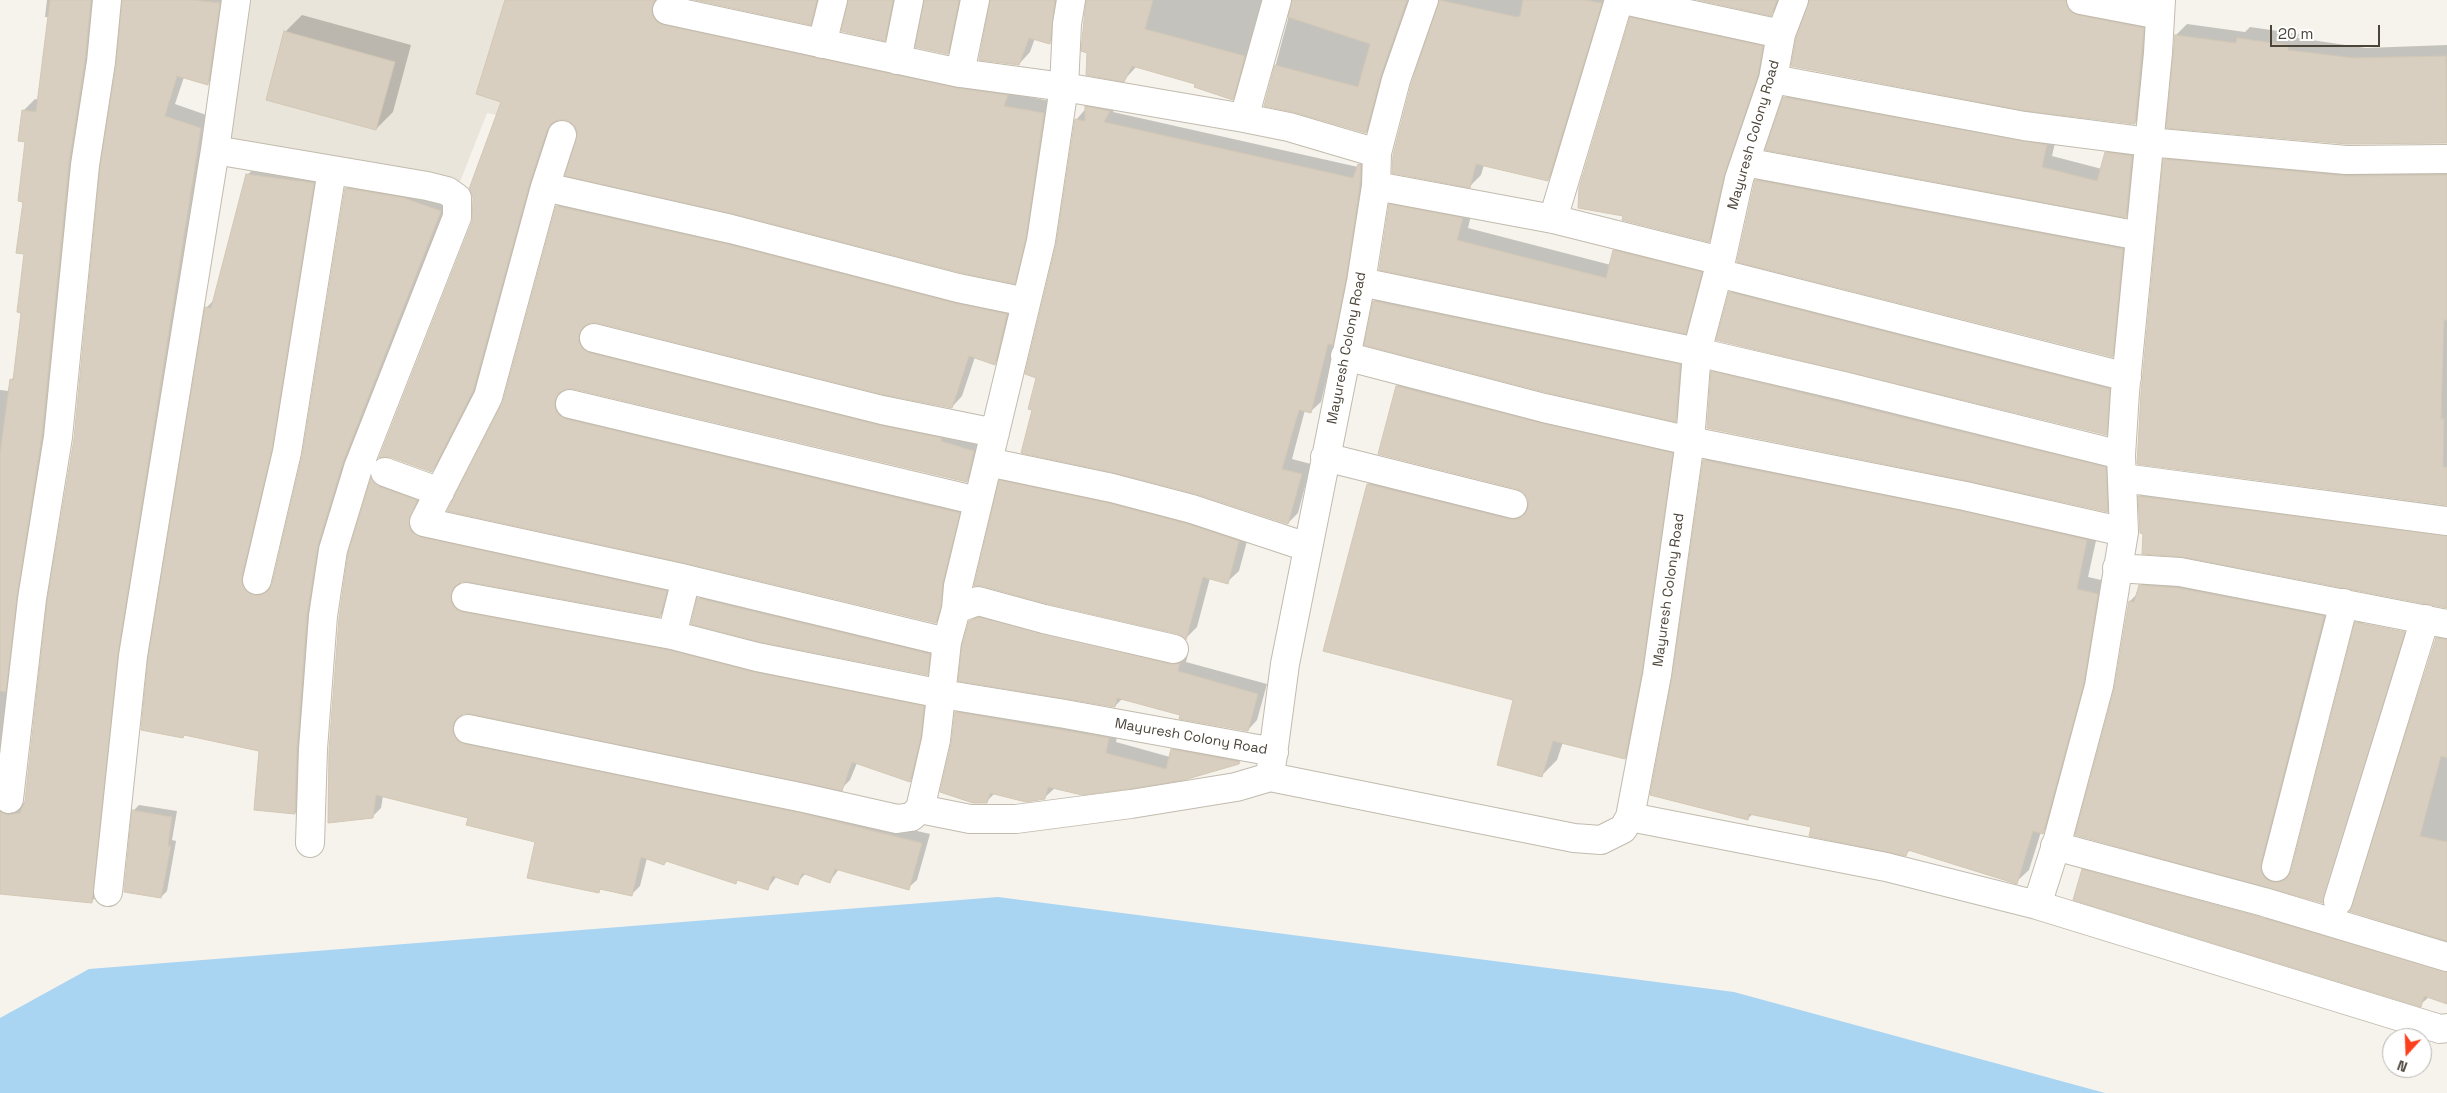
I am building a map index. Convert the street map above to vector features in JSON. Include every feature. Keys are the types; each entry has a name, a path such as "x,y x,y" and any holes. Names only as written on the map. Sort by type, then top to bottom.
{"street":[{"path":"9,799 32,598 58,437 85,165 101,62 107,0"},
{"path":"108,892 133,656 215,150 236,0"},
{"path":"822,44 833,0"},
{"path":"897,60 910,0"},
{"path":"960,73 975,0"},
{"path":"468,730 804,798 896,819 911,817 920,809 936,740 947,642 956,610 958,586 1041,241 1064,87 1070,0"},
{"path":"1244,118 1277,0"},
{"name":"Mayuresh Colony Road","path":"1272,765 1285,664 1360,282 1376,186 1378,153 1396,80 1424,0"},
{"path":"1553,219 1619,0"},
{"path":"1624,0 1781,34"},
{"name":"Mayuresh Colony Road","path":"466,597 672,635 757,657 942,694 1065,714 1574,838 1601,840 1623,829 1630,817 1657,675 1690,441 1697,352 1720,267 1739,179 1772,80 1781,34 1794,0"},
{"path":"2037,905 2099,686 2124,532 2122,467 2127,377 2160,7 2080,0"},
{"path":"667,10 960,73 1064,87 1289,127 1378,153"},
{"path":"1772,80 2024,126 2149,142 2346,160 2447,159"},
{"path":"562,135 545,187 488,398 424,522 686,579 947,642"},
{"path":"215,150 446,191 457,198 457,217 358,468 333,550 322,626 313,749 310,843"},
{"path":"1745,162 2140,236"},
{"path":"257,580 286,452 332,170"},
{"path":"1376,186 1553,219 1720,267 2127,377"},
{"path":"545,187 732,229 958,288 1026,302"},
{"path":"1360,282 1697,352 1843,386 2122,467 2447,521"},
{"path":"594,338 882,410 995,433"},
{"path":"1345,356 1544,408 1690,441 1955,494 2124,532"},
{"path":"570,404 978,501"},
{"path":"1325,457 1513,504"},
{"path":"988,462 1112,488 1192,509 1307,547"},
{"path":"385,472 440,492"},
{"path":"2117,568 2180,572 2436,621 2338,901"},
{"path":"672,635 686,579"},
{"path":"956,610 978,601 1044,619 1174,649"},
{"path":"2276,866 2344,603"},
{"path":"920,809 970,819 1016,819 1236,787 1272,765"},
{"path":"1630,817 1886,867 2037,905 2440,1029 2447,1028"},
{"path":"2055,846 2264,902 2447,957"}],"shaded area":[{"path":"248,0 649,0 601,8 570,130 487,113 458,187 224,143"}],"water":[{"path":"998,897 1734,992 2105,1093 0,1093 0,1018 89,969"}],"building":[{"path":"50,0 91,0 85,60 69,163 42,435 17,597 6,692 0,691 0,454 10,379 13,380 21,313 17,312 24,254 16,253 23,202 18,201 25,142 18,141 22,110 36,112"},
{"path":"122,0 193,0 220,3 208,85 177,76 165,116 201,128 118,654 92,903 0,894 0,812 8,815 20,813 25,801 47,601 74,439 100,167 116,64"},
{"path":"505,0 655,0 652,7 652,15 657,22 664,25 957,88 1008,95 1004,106 1044,113 1026,238 1015,284 962,273 734,214 565,176 577,132 574,125 567,120 558,120 551,124 547,130 530,182 473,391 432,472 390,457 379,458 472,222 473,198 469,189 501,102 476,94"},
{"path":"695,0 817,0 811,25"},
{"path":"848,0 893,0 885,41 841,31"},
{"path":"924,0 959,0 948,54 915,47"},
{"path":"990,0 1055,0 1050,44 1029,38 1019,65 979,60"},
{"path":"1086,0 1153,0 1145,29 1245,56 1233,100 1194,87 1195,84 1132,66 1124,82 1086,75 1087,53 1081,51"},
{"path":"1292,0 1407,0 1381,75 1366,133 1293,112 1264,106 1275,65 1358,87 1370,44 1288,17"},
{"path":"1439,0 1517,17 1520,16 1523,0 1584,0 1602,3 1548,181 1476,164 1470,188 1392,173 1393,155 1411,85"},
{"path":"1698,0 1777,0 1771,16"},
{"path":"1809,0 2066,0 2070,11 2078,15 2144,28 2135,124 2026,111 1791,66 1796,38"},
{"path":"1630,17 1763,46 1758,75 1724,176 1709,242 1622,220 1623,216 1578,208 1579,188"},
{"path":"284,31 395,62 376,130 266,100"},
{"path":"2175,35 2236,43 2237,38 2288,45 2288,50 2354,58 2446,56 2447,143 2347,144 2166,128"},
{"path":"1783,97 2047,145 2042,167 2097,181 2105,152 2132,156 2126,218 1765,150"},
{"path":"1085,106 1110,111 1104,122 1353,178 1358,164 1361,165 1360,185 1346,279 1333,345 1328,344 1311,413 1299,410 1282,469 1302,474 1288,524 1196,494 1115,473 1021,453 1032,410 1028,409 1036,378 1025,374 1056,245 1075,119 1085,121"},
{"path":"2163,159 2345,176 2447,175 2447,320 2444,320 2441,419 2444,419 2443,467 2447,467 2447,505 2137,464 2141,393"},
{"path":"246,174 314,183 272,449 242,576 242,584 246,591 254,595 261,595 268,591 272,584 302,456 345,188 404,198 441,211 343,462 318,545 307,615 297,748 295,814 254,810 259,751 184,735 183,738 141,730 148,658 205,307 211,308"},
{"path":"1755,180 2123,249 2113,357 1737,262"},
{"path":"1389,204 1463,218 1457,240 1606,278 1613,250 1702,272 1686,334 1379,270"},
{"path":"556,206 727,244 954,303 1007,314 995,365 969,356 952,408 885,395 598,323 590,323 583,327 579,335 579,342 583,349 590,353 878,425 942,438 941,441 974,451 967,482 574,389 566,389 559,393 555,401 555,409 559,415 566,419 960,513 943,582 941,606 936,623 689,564 447,511 503,401"},
{"path":"1729,292 2110,389 2107,435 1716,340"},
{"path":"1373,301 1680,364 1676,422 1548,393 1364,345"},
{"path":"1711,371 2106,467 2108,512 1968,481 1707,428"},
{"path":"1396,386 1541,423 1673,453 1642,672 1625,759 1553,741 1542,777 1497,765 1513,700 1323,651 1367,484 1509,519 1518,519 1524,515 1528,508 1528,499 1523,492 1517,489 1378,454"},
{"path":"1703,460 1962,511 2087,540 2077,589 2098,594 2084,683 2043,834 2033,831 2017,884 1908,850 1906,856 1809,836 1811,827 1749,814 1748,820 1650,795 1672,677"},
{"path":"371,478 380,487 417,500 409,524 412,532 421,537 667,591 660,617 461,582 454,587 451,595 452,603 456,609 463,612 669,650 754,672 924,706 921,737 910,782 852,762 842,791 471,714 463,714 456,719 453,725 453,733 458,741 801,813 922,843 909,890 835,869 830,883 802,873 798,885 772,876 768,890 737,880 736,884 666,861 664,865 641,857 632,896 600,889 599,893 527,878 535,842 466,825 468,818 376,795 373,818 328,823 329,750 339,618 348,553"},
{"path":"999,480 1108,503 1188,524 1239,541 1228,584 1203,577 1186,640 1178,634 1048,604 982,586 974,586"},
{"path":"2138,496 2447,536 2447,608 2183,557 2142,554 2143,534 2140,533"},
{"path":"2139,585 2178,588 2324,616 2261,863 2261,871 2265,878 2273,882 2280,882 2287,878 2291,871 2355,622 2405,632 2323,903 2075,835 2114,690 2129,601 2134,602"},
{"path":"697,598 930,654 928,675 760,642 691,624"},
{"path":"979,617 1170,664 1180,663 1178,671 1258,694 1248,731 1179,719 1180,715 1117,698 1115,707 958,681 962,645 969,621"},
{"path":"2436,638 2447,639 2447,758 2441,756 2420,836 2447,842 2447,941 2349,911"},
{"path":"955,712 1109,738 1106,753 1166,769 1171,749 1240,762 1239,764 1184,780 1129,789 1082,795 1048,787 1045,799 1026,802 990,793 987,803 973,803 940,792 951,744"},
{"path":"132,810 172,817 168,846 171,846 161,898 124,892"},
{"path":"2082,869 2260,917 2447,972 2447,1004 2424,996 2421,1007 2073,900"}]}
